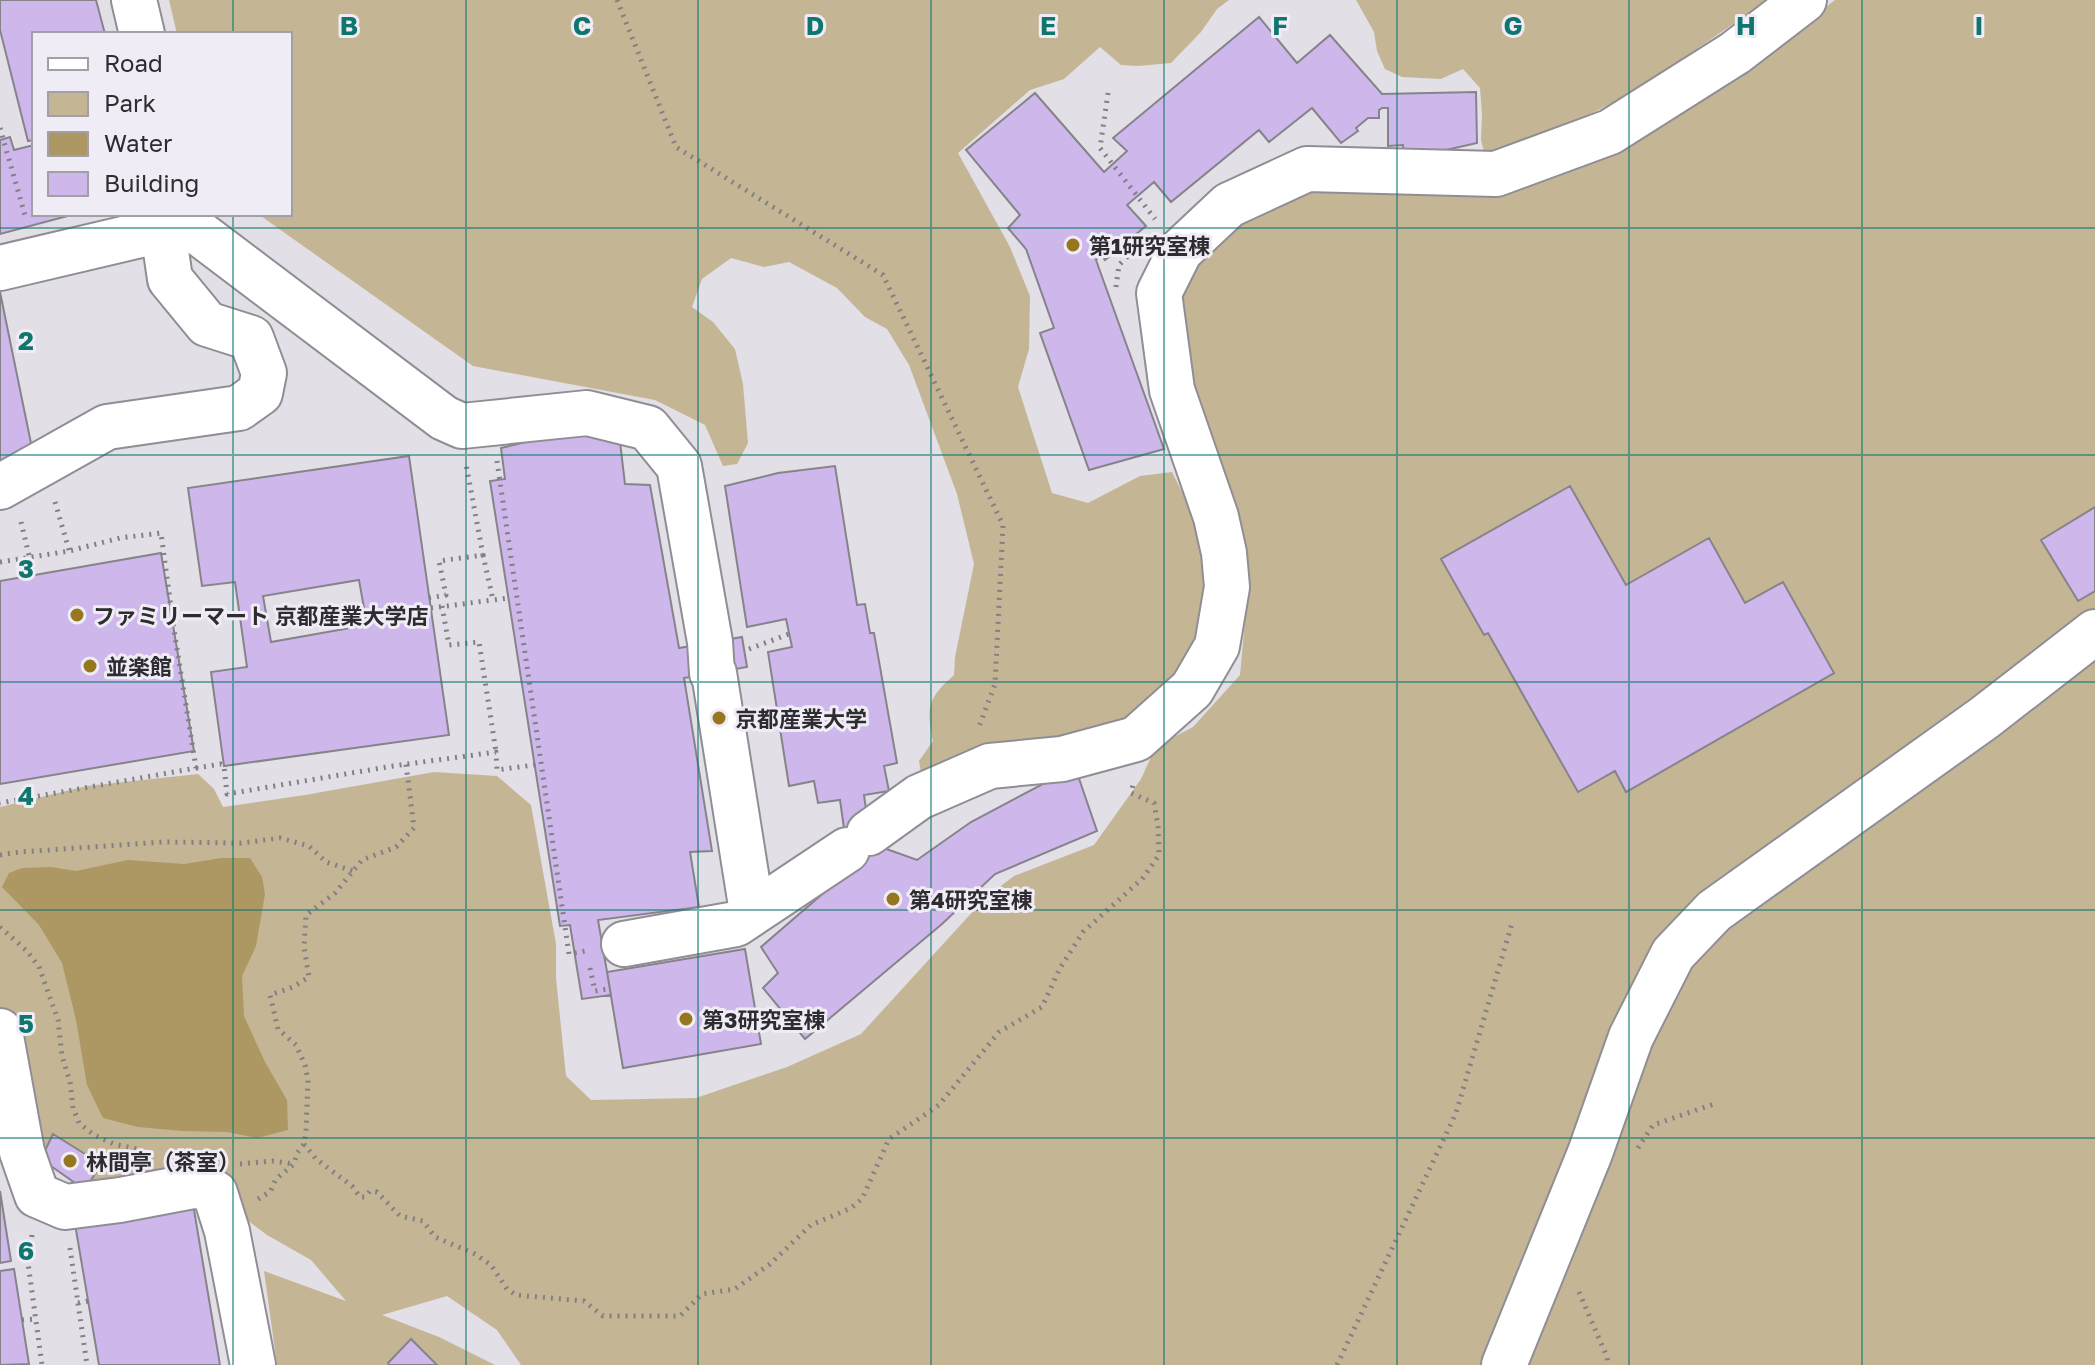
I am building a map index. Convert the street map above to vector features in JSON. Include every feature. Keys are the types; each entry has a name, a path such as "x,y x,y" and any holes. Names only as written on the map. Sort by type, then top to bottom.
{"lane":[{"path":"134,0 142,32"},
{"path":"624,944 736,924 919,797 990,766 1062,759 1136,739 1192,689 1217,646 1227,587 1216,517 1172,390 1159,293 1180,251 1229,205 1307,169 1496,174 1610,132 1735,53 1804,0"},
{"path":"178,223 444,418 462,426 587,413 648,428 679,466 752,912"},
{"path":"0,268 178,223"},
{"path":"19,477 107,427 239,408 260,393 264,373 251,338 207,324 170,279 178,223"},
{"path":"1504,1365 1590,1153 1631,1037 1673,954 1714,911 1984,718 2095,632"},
{"path":"0,1031 22,1152 51,1201 120,1200 194,1186 205,1187 215,1193 227,1231 253,1365"}],"path":[{"path":"617,0 676,147 883,275 1003,525 995,684 958,780"},
{"path":"1108,93 1100,148 1180,251"},
{"path":"0,128 28,227"},
{"path":"1119,265 1134,250 1128,241"},
{"path":"462,426 464,452 493,600"},
{"path":"497,461 569,954 624,944"},
{"path":"19,477 69,551"},
{"path":"19,477 34,576"},
{"path":"0,562 161,533 196,768"},
{"path":"429,598 446,595 439,561 483,555"},
{"path":"431,608 508,598"},
{"path":"442,606 449,645 479,642 497,770 541,764"},
{"path":"0,803 221,764 224,766 227,794 496,752"},
{"path":"232,1163 272,1161 294,1164 304,1144 308,1101 305,1065 296,1045 278,1029 270,995 309,977 304,947 306,915 335,893 362,860 396,847 414,828 406,764"},
{"path":"304,1144 316,1159 352,1186 360,1197 365,1197 370,1191 377,1192 400,1216 423,1221 435,1237 475,1254 491,1265 507,1289 516,1295 584,1301 603,1316 680,1316 702,1294 735,1289 770,1264 811,1225 851,1208 862,1199 889,1139 939,1105 999,1032 1042,1007 1060,968 1083,932 1142,879 1159,855 1154,803 1131,793 1133,781"},
{"path":"0,855 163,842 241,843 280,838 309,846 326,862 353,871"},
{"path":"1337,1365 1456,1113 1513,920"},
{"path":"0,927 27,951 39,967 58,1020 62,1056 79,1123 94,1135 114,1144 147,1152"},
{"path":"1637,1150 1653,1125 1714,1104"},
{"path":"51,1201 78,1303 87,1365"},
{"path":"42,1365 28,1263 51,1201"},
{"path":"1578,1289 1608,1365"},
{"path":"78,1303 88,1301"},
{"path":"22,1320 35,1319"}],"green space":[{"path":"169,0 1229,0 1217,9 1201,32 1171,63 1121,65 1100,47 1064,79 1030,90 958,153 1010,247 1030,296 1029,349 1018,387 1052,493 1088,503 1140,476 1172,472 1190,508 1210,588 1207,623 1177,674 1140,711 1105,730 922,778 919,761 933,741 931,704 939,690 954,675 974,564 957,494 909,365 887,329 865,317 837,288 789,262 764,267 731,258 702,279 692,307 713,322 735,349 743,384 748,443 737,464 723,466 705,425 655,400 473,366 261,216 292,216 292,32 177,32"},
{"path":"1356,0 1768,0 1635,91 1548,136 1485,155 1481,140 1480,88 1463,69 1441,79 1402,77 1385,69 1377,51 1374,32"},
{"path":"1835,0 2095,0 2095,1365 521,1365 497,1330 447,1296 382,1315 439,1337 495,1365 277,1365 264,1271 346,1301 311,1260 267,1235 227,1205 90,1185 47,1152 13,1111 0,1056 0,807 87,786 198,774 214,789 223,807 434,772 497,776 531,805 556,944 556,978 566,1076 591,1100 696,1098 787,1067 861,1034 986,897 1014,876 1094,845 1141,779 1151,757 1170,739 1193,727 1240,675 1246,610 1241,549 1192,411 1178,297 1211,246 1257,202 1314,188 1466,195 1540,174 1730,79"}],"water":[{"path":"221,858 250,858 262,877 265,894 256,946 242,976 244,1016 287,1100 288,1130 257,1138 227,1132 138,1127 103,1118 87,1085 62,963 39,925 2,887 9,873 22,868 51,867 76,871 128,860 184,864"}],"building":[{"path":"0,0 96,0 104,32 32,32 32,140 28,141 0,30"},
{"name":"第1研究室棟","path":"1259,17 1297,63 1330,35 1382,94 1476,92 1477,143 1404,154 1403,145 1388,146 1388,108 1382,108 1379,118 1368,118 1356,128 1358,131 1341,143 1312,108 1269,142 1259,130 1171,202 1154,182 1127,205 1146,226 1105,260 1101,255 1096,260 1164,449 1089,470 1040,333 1054,328 1026,249 1008,228 1020,215 966,150 1035,93 1104,172 1127,151 1113,138"},
{"path":"10,137 14,150 32,146 32,216 68,216 0,234 0,140"},
{"path":"0,292 33,453 0,460"},
{"path":"618,425 625,484 650,485 679,648 742,637 747,667 684,678 712,851 690,852 699,907 598,920 611,995 582,999 570,925 560,926 490,481 505,479 501,448"},
{"path":"409,456 449,735 224,766 211,672 247,667 235,582 202,586 188,488","holes":["359,580 367,625 271,642 263,596"]},
{"path":"835,466 857,605 865,604 870,633 874,633 897,763 884,766 889,791 864,795 872,851 850,871 840,800 818,803 814,781 789,786 768,652 792,647 786,619 747,627 725,486 778,473"},
{"path":"1570,486 1626,585 1709,538 1745,603 1783,582 1834,673 1626,792 1615,771 1578,792 1488,633 1484,635 1441,559"},
{"path":"2095,507 2095,591 2078,601 2041,540"},
{"name":"並楽館","path":"161,553 194,751 0,784 0,581"},
{"name":"第4研究室棟","path":"1075,767 1097,831 995,874 942,924 805,1039 763,988 778,973 761,947 878,846 917,860 971,822"},
{"name":"第3研究室棟","path":"745,949 761,1044 623,1068 607,972"},
{"name":"林間亭（茶室）","path":"53,1134 101,1164 85,1190 41,1159"},
{"path":"0,1191 11,1261 0,1263"},
{"path":"193,1204 220,1365 99,1365 75,1224"},
{"path":"14,1269 29,1364 0,1365 0,1271"},
{"path":"411,1339 437,1365 389,1365"}],"place":[{"name":"第1研究室棟","path":"1073,245"},
{"name":"ファミリーマート 京都産業大学店","path":"77,615"},
{"name":"並楽館","path":"90,666"},
{"name":"京都産業大学","path":"719,718"},
{"name":"第4研究室棟","path":"893,899"},
{"name":"第3研究室棟","path":"686,1019"},
{"name":"林間亭（茶室）","path":"70,1161"}]}
